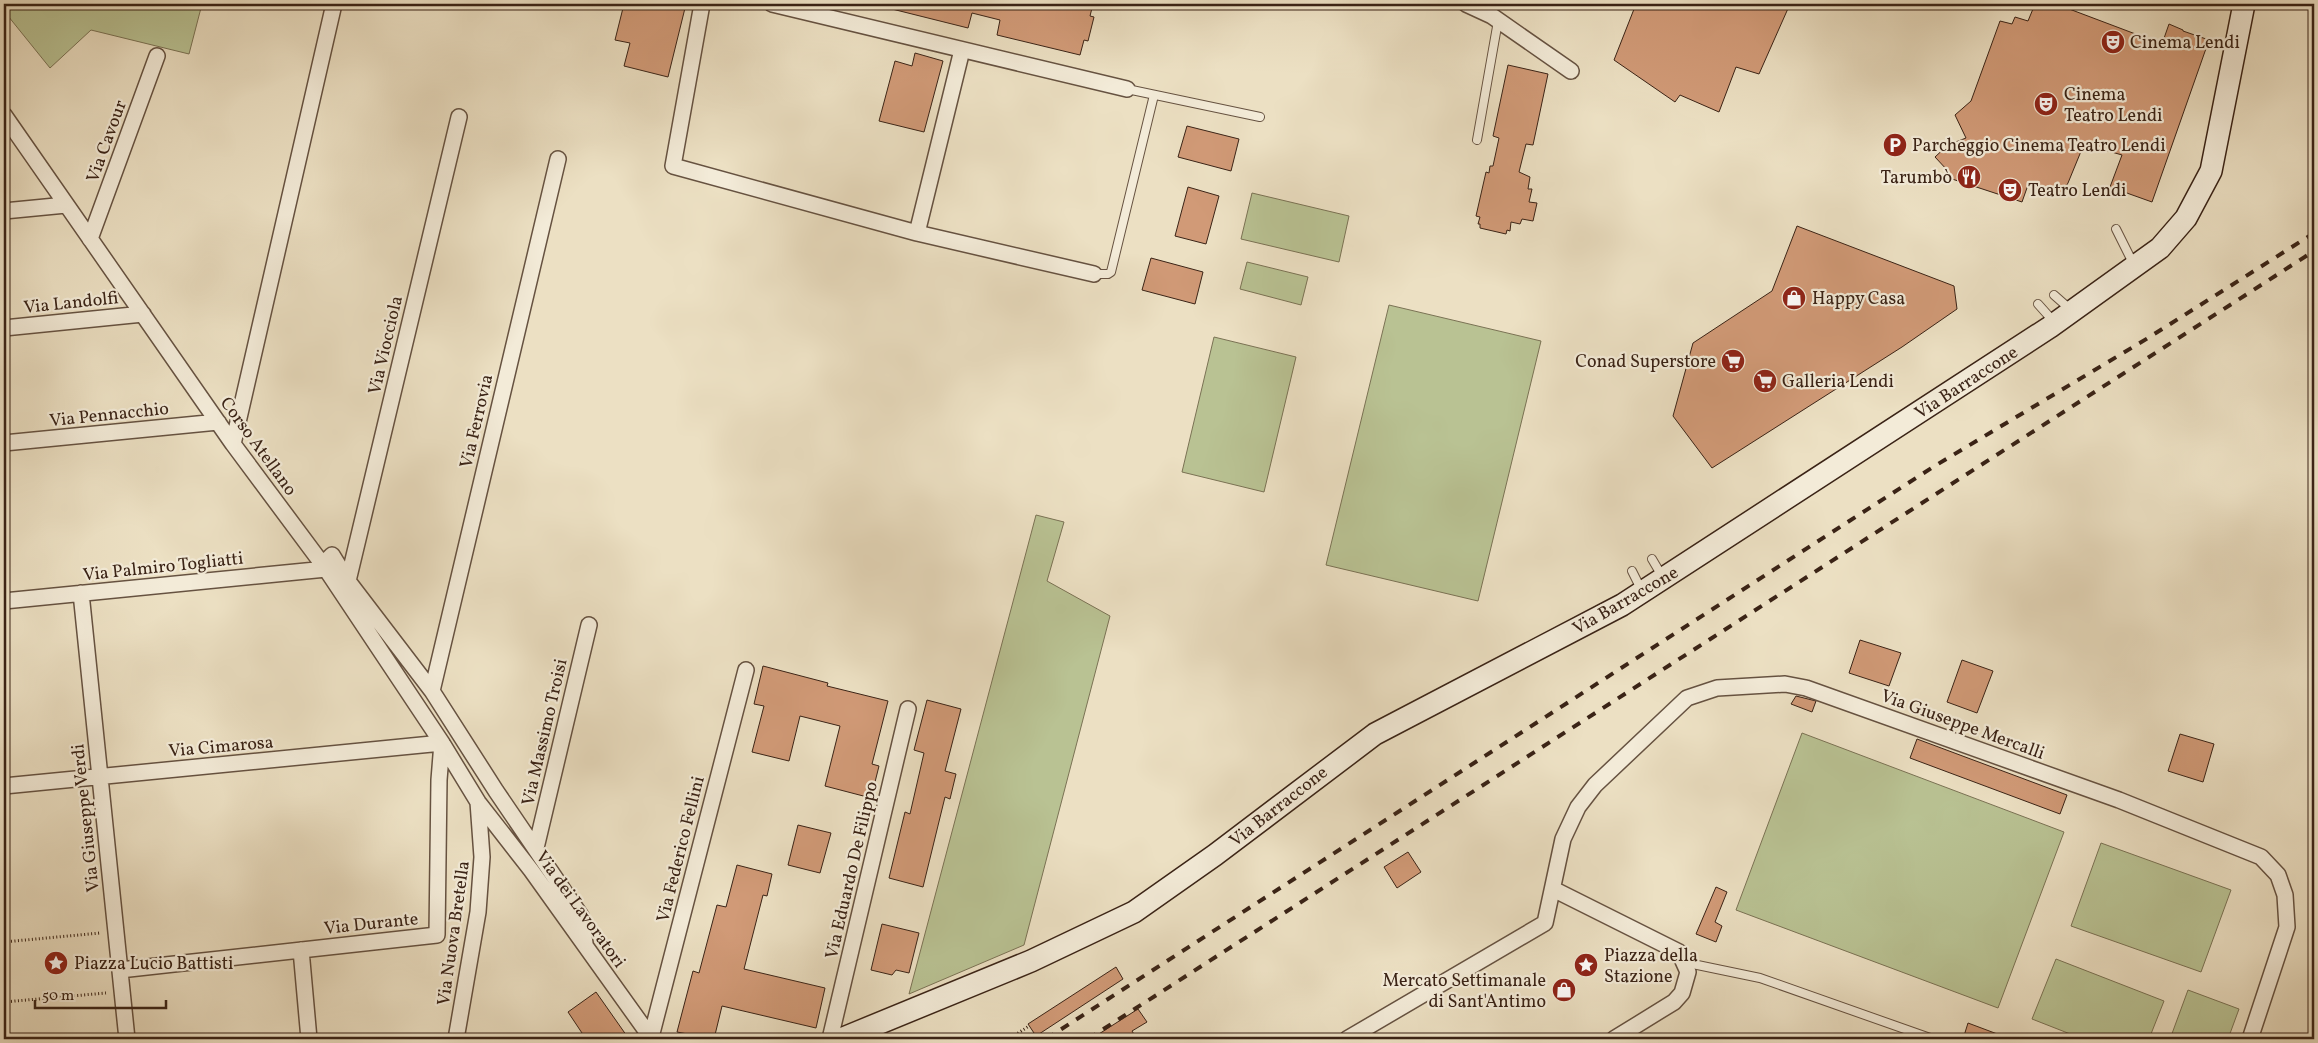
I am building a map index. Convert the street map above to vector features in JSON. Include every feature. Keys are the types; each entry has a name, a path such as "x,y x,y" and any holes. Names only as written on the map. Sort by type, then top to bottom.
{"street":[{"path":"233,444 334,4"},
{"path":"702,4 673,166 917,233 1094,274"},
{"path":"772,4 1127,89"},
{"path":"1466,4 1498,20 1571,71"},
{"name":"Via Barraccone","path":"841,1039 1031,961 1134,912 1215,855 1375,734 1622,605 1642,590 1664,578 2055,324 2160,248 2186,218 2211,171 2244,4"},
{"path":"917,233 962,50"},
{"name":"Via Cavour","path":"90,238 157,56"},
{"name":"Corso Atellano","path":"4,115 233,444 326,569 442,743 478,802"},
{"name":"Via Viocciola","path":"348,582 459,117"},
{"name":"Via Ferrovia","path":"432,691 558,159"},
{"path":"4,211 66,205"},
{"name":"Via Landolfi","path":"4,328 143,314"},
{"name":"Via Pennacchio","path":"4,443 218,422"},
{"name":"Via Palmiro Togliatti","path":"4,601 326,569 326,561 332,556 348,582"},
{"path":"348,582 432,691 496,791 581,916 586,946"},
{"name":"Via Giuseppe Verdi","path":"81,594 127,1039"},
{"name":"Via Massimo Troisi","path":"536,848 589,625"},
{"name":"Via Federico Fellini","path":"652,1038 746,670"},
{"name":"Via Giuseppe Mercalli","path":"1347,1039 1545,923 1563,839 1578,808 1595,785 1687,698 1717,688 1785,684 1806,688 2119,800 2261,857 2278,875 2285,895 2287,927 2250,1039"},
{"name":"Via Eduardo De Filippo","path":"830,1039 908,709"},
{"name":"Via Cimarosa","path":"4,786 442,743"},
{"name":"Via Durante","path":"120,970 437,935 439,780 442,743"},
{"name":"Via dei Lavoratori","path":"478,802 531,870 652,1038"},
{"name":"Via Nuova Bretella","path":"456,1039 478,912 482,856 478,802"},
{"path":"1553,889 1679,952 1688,972 1682,993 1674,1002 1614,1039"},
{"path":"301,950 309,1039"}],"lane":[{"path":"1477,140 1498,20"},
{"path":"1127,89 1260,117"},
{"path":"1094,274 1108,274 1111,272 1154,95"},
{"path":"2116,229 2135,266"},
{"path":"2054,294 2072,311"},
{"path":"2038,304 2055,324"},
{"path":"1652,559 1664,578"},
{"path":"1632,571 1642,590"},
{"path":"1683,962 1760,978 1933,1039"}],"path":[{"path":"4,942 116,932"},
{"path":"4,1002 122,992"},
{"path":"1009,1039 1030,1026"}],"green space":[{"path":"4,4 202,4 189,54 91,30 50,68 4,11"},
{"path":"1252,193 1349,216 1339,262 1241,239"},
{"path":"1247,262 1308,277 1301,305 1240,289"},
{"path":"1389,305 1541,341 1478,601 1326,565"},
{"path":"1214,337 1296,357 1264,492 1182,472"},
{"path":"1036,515 1064,522 1047,581 1110,616 1024,945 909,994"},
{"path":"1802,733 2064,832 1998,1008 1736,910"},
{"path":"2101,843 2231,890 2201,972 2071,926"},
{"path":"2056,959 2164,1001 2149,1039 2083,1039 2032,1019"},
{"path":"2188,990 2239,1009 2228,1039 2170,1039"}],"building":[{"path":"624,4 686,4 668,77 624,66 630,43 615,40"},
{"path":"892,4 1093,4 1090,16 1094,17 1088,41 1084,40 1080,55 997,35 1000,20 972,13 968,28 892,9"},
{"path":"1636,4 1790,4 1759,74 1736,67 1719,112 1680,95 1675,102 1614,60"},
{"name":"Cinema Teatro Lendi","path":"2035,4 2056,4 2162,44 2169,24 2209,40 2152,202 2110,187 2122,155 2084,144 2068,183 2059,197 2028,185 2022,202 1946,177 1948,171 1935,157 1948,145 1966,138 1955,115 1971,101 2000,21 2012,24 2015,17 2028,21"},
{"path":"915,53 943,61 924,132 879,121 895,61 912,66"},
{"path":"1508,65 1548,74 1533,145 1526,144 1519,172 1530,177 1528,189 1532,189 1529,202 1537,203 1533,221 1522,219 1520,224 1511,222 1510,231 1507,230 1506,234 1480,228 1480,224 1478,224 1480,217 1476,216 1486,172 1489,173 1490,166 1493,166 1499,138 1493,136"},
{"path":"1187,126 1239,139 1231,171 1178,157"},
{"path":"1188,187 1219,196 1206,244 1175,236"},
{"name":"Galleria Lendi","path":"1797,226 1954,286 1957,309 1902,347 1712,468 1673,416 1693,343 1772,291"},
{"path":"1151,258 1203,272 1195,304 1142,290"},
{"path":"1860,640 1901,653 1889,686 1849,673"},
{"path":"1962,660 1993,671 1977,713 1947,702"},
{"path":"763,666 828,683 827,686 888,701 872,764 879,766 871,798 825,786 840,726 800,716 789,761 752,752 764,706 754,704"},
{"path":"1796,696 1816,701 1812,712 1791,704"},
{"path":"927,700 961,709 945,771 956,774 950,799 945,797 923,887 889,878 905,812 910,814 924,753 914,750"},
{"path":"2180,734 2214,744 2203,782 2168,771"},
{"path":"1917,739 2067,795 2060,814 1910,758"},
{"path":"798,825 831,833 820,873 788,865"},
{"path":"1408,852 1421,872 1397,888 1384,867"},
{"path":"737,865 772,874 767,896 763,895 744,969 825,988 816,1028 722,1006 714,1039 677,1032 693,971 699,973 717,905 726,907"},
{"path":"1716,887 1727,892 1715,922 1722,926 1716,942 1696,934"},
{"path":"882,924 919,933 909,973 896,970 892,975 871,970"},
{"path":"1116,967 1123,979 1036,1036 1028,1024"},
{"path":"596,992 629,1039 586,1039 568,1012"},
{"path":"1138,1009 1147,1022 1132,1031 1137,1039 1091,1039"},
{"path":"1968,1023 2008,1038 1963,1039"}],"railway":[{"path":"1046,1039 1933,467 2148,338 2314,233"},
{"path":"1088,1039 2314,251"}],"place":[{"name":"Cinema Lendi","path":"2113,42"},
{"name":"Cinema Teatro Lendi","path":"2046,104"},
{"name":"Parcheggio Cinema Teatro Lendi","path":"1895,145"},
{"name":"Tarumbò","path":"1969,177"},
{"name":"Teatro Lendi","path":"2010,190"},
{"name":"Happy Casa","path":"1794,298"},
{"name":"Conad Superstore","path":"1733,361"},
{"name":"Galleria Lendi","path":"1765,381"},
{"name":"Piazza Lucio Battisti","path":"56,963"},
{"name":"Piazza della Stazione","path":"1586,965"},
{"name":"Mercato Settimanale di Sant'Antimo","path":"1564,990"}]}
